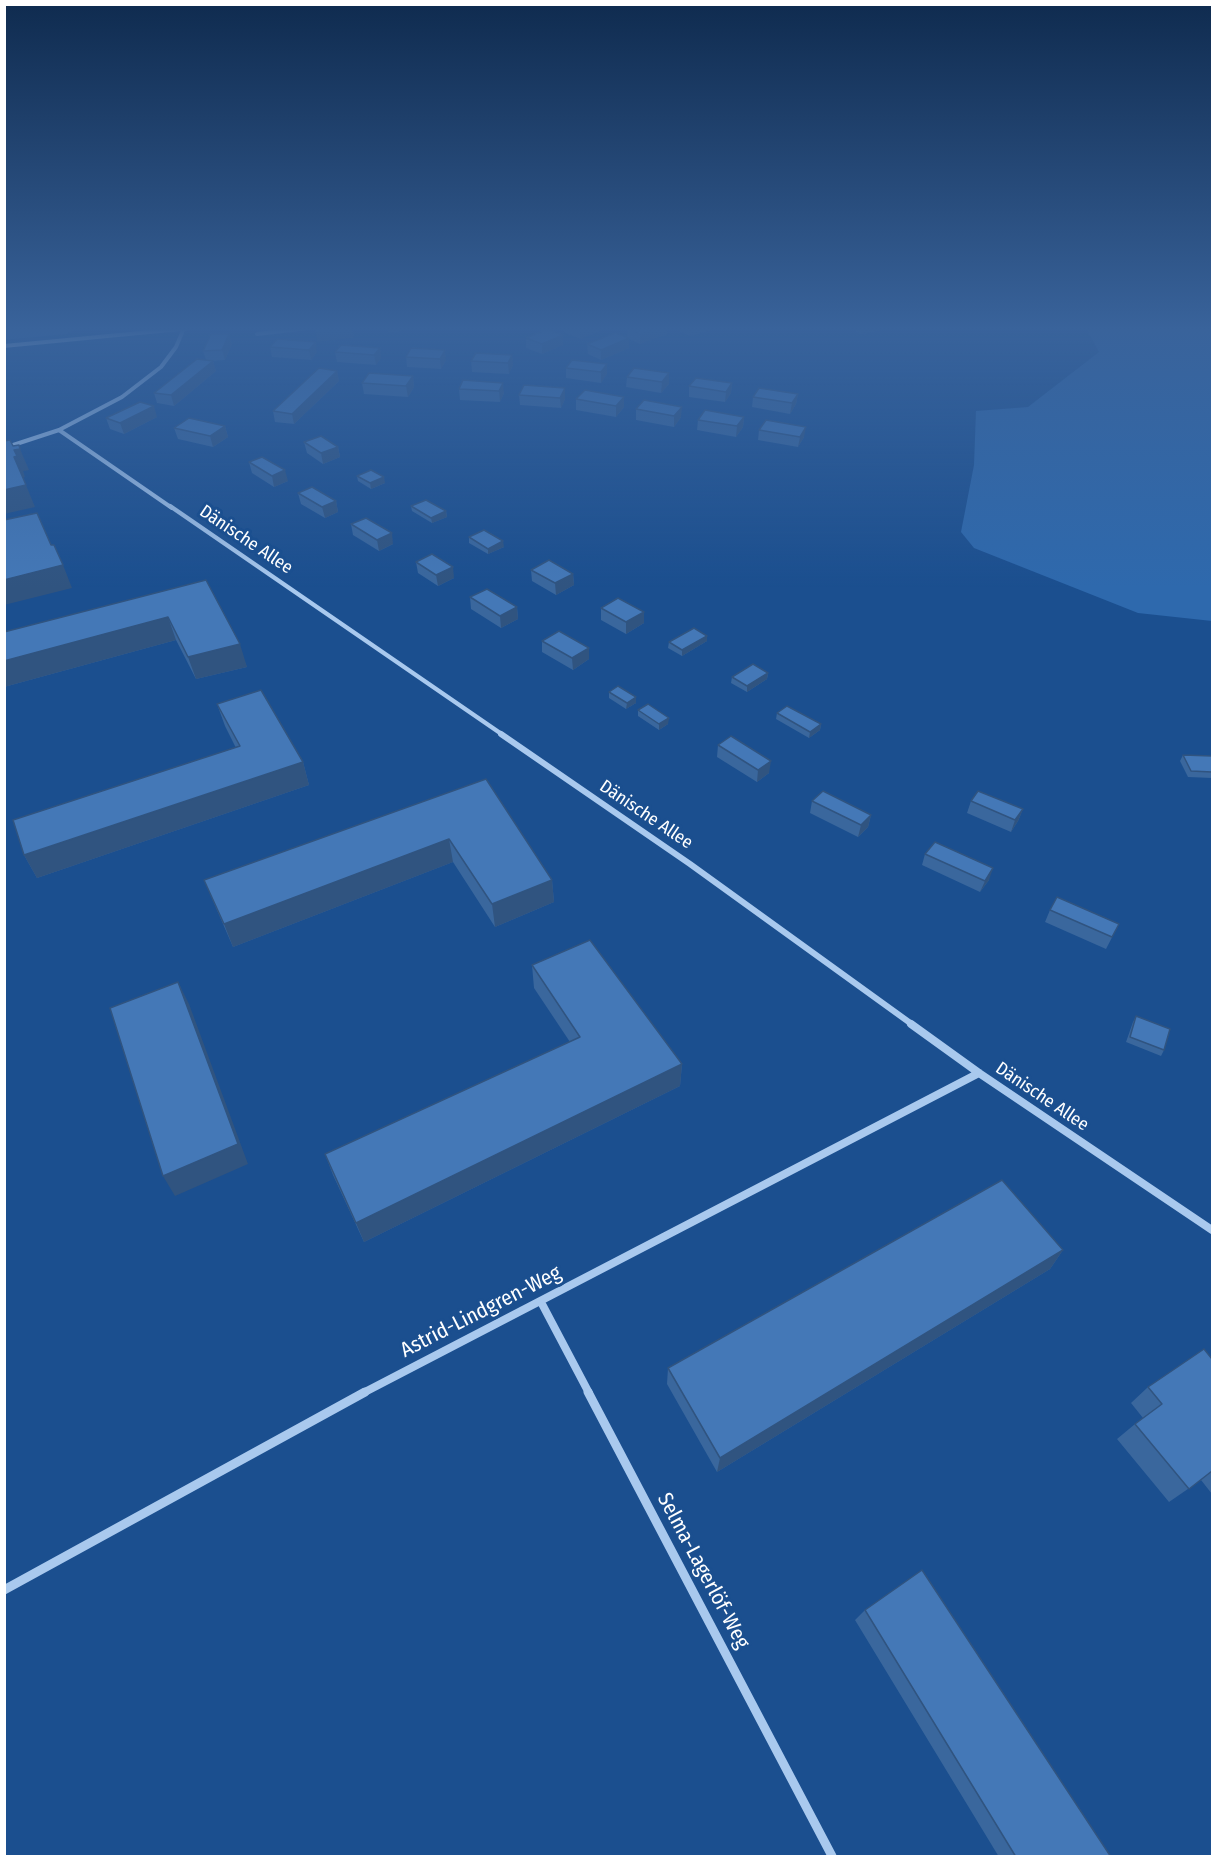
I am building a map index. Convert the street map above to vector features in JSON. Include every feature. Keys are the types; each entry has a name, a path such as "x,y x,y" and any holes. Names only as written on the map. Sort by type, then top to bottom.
{"street":[{"path":"4,448 59,430 89,415"},
{"name":"Dänische Allee","path":"59,430 690,864 979,1073 1212,1230"},
{"name":"Astrid-Lindgren-Weg","path":"4,1590 378,1385 979,1073"},
{"name":"Selma-Lagerlöf-Weg","path":"541,1302 832,1857"}],"shaded area":[{"path":"976,415 1212,415 1212,621 1138,613 974,548 961,532 974,465"}],"building":[{"path":"113,415 136,415 120,423 106,418"},
{"path":"702,415 744,417 737,426 698,420"},
{"path":"189,418 225,426 210,436 174,428"},
{"path":"766,420 806,427 800,437 759,430"},
{"path":"321,436 338,447 321,453 304,442"},
{"path":"10,440 13,446 19,445 20,449 14,450 17,456 14,457 26,485 4,490 4,441"},
{"path":"262,457 285,470 272,476 249,462"},
{"path":"371,470 384,477 370,483 357,476"},
{"path":"312,487 336,501 322,507 298,493"},
{"path":"426,500 446,511 431,518 411,506"},
{"path":"37,513 63,565 4,580 4,520"},
{"path":"366,518 392,533 377,540 351,524"},
{"path":"484,530 503,541 488,549 469,537"},
{"path":"432,554 453,567 436,575 416,562"},
{"path":"549,560 573,574 555,583 531,570"},
{"path":"206,580 240,644 188,657 168,617 4,661 4,632"},
{"path":"487,589 517,607 500,616 470,597"},
{"path":"618,598 644,612 626,622 601,608"},
{"path":"694,628 707,636 682,650 669,642"},
{"path":"559,631 589,648 572,658 542,641"},
{"path":"753,664 768,673 747,686 732,677"},
{"path":"618,686 636,697 627,703 609,692"},
{"path":"261,690 303,762 24,855 13,820 240,746 217,704"},
{"path":"648,704 669,718 659,724 638,710"},
{"path":"787,706 821,724 810,732 777,713"},
{"path":"731,736 771,761 758,770 718,745"},
{"path":"1183,755 1212,756 1212,772 1191,771"},
{"path":"486,779 552,880 492,904 449,839 224,924 204,880"},
{"path":"823,791 871,815 861,825 812,801"},
{"path":"978,791 1023,809 1015,820 971,801"},
{"path":"935,842 993,868 985,881 925,854"},
{"path":"1057,897 1119,924 1112,937 1050,910"},
{"path":"590,940 682,1064 356,1223 325,1154 580,1037 532,965"},
{"path":"178,982 238,1144 163,1176 110,1008"},
{"path":"1136,1016 1170,1029 1164,1050 1130,1037"},
{"path":"1002,1180 1063,1250 720,1458 668,1368"},
{"path":"1204,1349 1212,1359 1212,1471 1189,1489 1135,1424 1162,1404 1148,1387"},
{"path":"922,1570 1111,1857 1016,1857 865,1610"}]}
